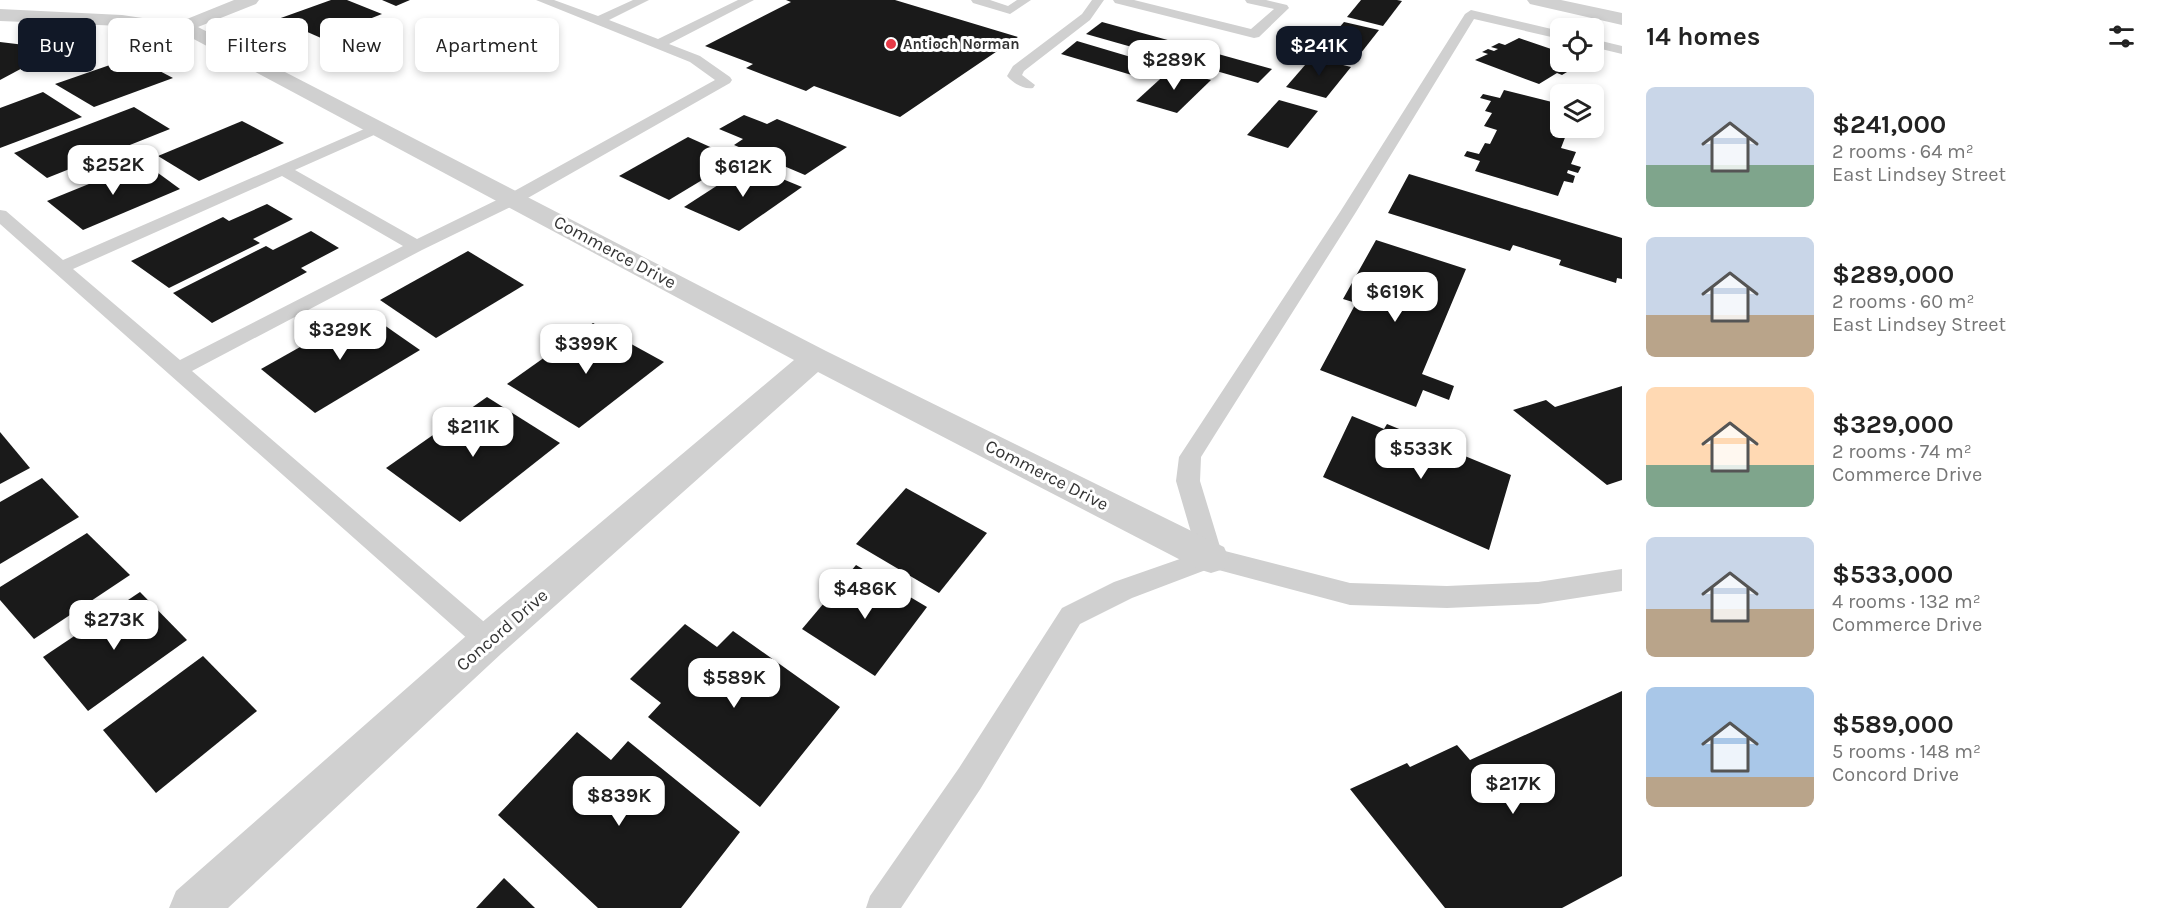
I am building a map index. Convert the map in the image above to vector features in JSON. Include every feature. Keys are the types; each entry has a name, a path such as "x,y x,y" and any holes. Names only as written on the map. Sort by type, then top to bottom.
{"street":[{"path":"194,22 250,0"},
{"path":"1536,0 1622,19"},
{"name":"Commerce Drive","path":"0,15 108,21"},
{"name":"Commerce Drive","path":"194,32 815,358 1211,558"},
{"name":"Concord Drive","path":"194,908 488,641 815,358"}],"lane":[{"path":"178,370 416,246 513,199 725,80 695,59 542,0"},
{"path":"598,20 644,0"},
{"path":"658,44 748,0"},
{"path":"977,0 1010,10 1025,0"},
{"path":"1028,85 1014,76 1018,69 1086,17 1098,0"},
{"path":"1119,0 1254,34 1283,8 1251,0"},
{"path":"1211,558 1188,481 1191,457 1208,427 1348,212 1470,14 1550,33"},
{"path":"1604,46 1622,50"},
{"path":"62,268 378,128"},
{"path":"282,170 416,246"},
{"path":"0,215 488,641"},
{"path":"882,908 970,778 1071,616 1123,590 1211,558 1350,594 1447,597 1538,593 1622,580"}],"building":[{"path":"331,0 347,0 382,14 372,18 320,18 320,38 308,32 308,18 281,18"},
{"path":"382,0 410,0 396,6"},
{"path":"786,0 895,0 1018,37 900,117 814,86 806,91 746,68 753,64 705,46 791,2"},
{"path":"1361,0 1402,1 1383,26 1347,17"},
{"path":"1102,22 1175,42 1160,55 1086,34"},
{"path":"1344,22 1379,30 1357,58 1321,49"},
{"path":"1519,38 1550,49 1550,72 1567,72 1562,75 1557,73 1539,84 1475,60 1488,54 1482,52 1488,49 1494,51 1498,49 1491,47 1499,43 1505,45"},
{"path":"1077,41 1151,63 1135,76 1061,54"},
{"path":"0,42 18,44 18,70 0,80"},
{"path":"1193,47 1272,69 1258,83 1178,60"},
{"path":"1312,57 1351,67 1326,98 1286,87"},
{"path":"108,66 108,72 162,72 173,78 94,107 55,84 96,72 96,70"},
{"path":"1171,69 1211,80 1177,113 1136,101"},
{"path":"1504,90 1550,102 1550,138 1565,138 1561,148 1576,152 1571,164 1581,167 1578,173 1568,170 1567,173 1575,176 1573,183 1564,181 1558,196 1475,171 1480,161 1464,156 1467,151 1479,154 1485,143 1490,144 1497,130 1484,126 1492,113 1485,111 1491,101 1480,98 1483,94 1500,98"},
{"path":"43,92 82,117 0,148 0,108"},
{"path":"1279,100 1318,111 1288,148 1247,135"},
{"path":"134,107 170,129 47,178 14,153"},
{"path":"744,115 767,124 777,119 847,147 805,175 734,145 743,139 719,129"},
{"path":"242,121 284,143 199,181 158,156"},
{"path":"688,137 737,159 669,200 619,176"},
{"path":"143,162 180,189 83,230 47,201"},
{"path":"749,165 802,187 739,231 684,207"},
{"path":"1409,174 1622,238 1622,279 1617,278 1616,283 1559,265 1561,260 1513,245 1510,251 1388,213"},
{"path":"267,204 293,219 253,239 260,243 169,288 131,261 223,217 229,221"},
{"path":"311,231 339,248 301,268 307,272 212,323 173,293 266,246 273,250"},
{"path":"1376,240 1466,269 1422,374 1454,386 1449,400 1423,390 1416,407 1320,370 1356,303 1343,299"},
{"path":"468,251 524,285 436,338 380,300"},
{"path":"364,311 420,350 315,413 261,369"},
{"path":"593,323 664,362 579,428 507,384"},
{"path":"1622,386 1622,480 1607,485 1513,410 1546,400 1555,407"},
{"path":"487,397 560,443 460,522 386,468"},
{"path":"1352,416 1384,429 1387,424 1511,475 1489,550 1323,477"},
{"path":"0,432 30,468 0,484"},
{"path":"42,478 79,517 0,564 0,502"},
{"path":"906,488 987,533 939,593 856,544"},
{"path":"87,533 130,575 34,639 0,600 0,587"},
{"path":"856,565 927,607 875,676 802,629"},
{"path":"140,592 187,640 88,711 43,657"},
{"path":"685,624 717,647 733,631 840,707 760,807 648,717 661,703 630,679"},
{"path":"203,656 257,711 156,793 103,730"},
{"path":"1622,691 1622,876 1562,908 1445,908 1350,789 1407,763 1410,767 1457,745 1470,760"},
{"path":"577,732 611,760 628,741 740,832 681,908 598,908 498,815"},
{"path":"504,878 535,908 476,908"}],"place":[{"name":"Antioch Norman","path":"891,44"}]}
